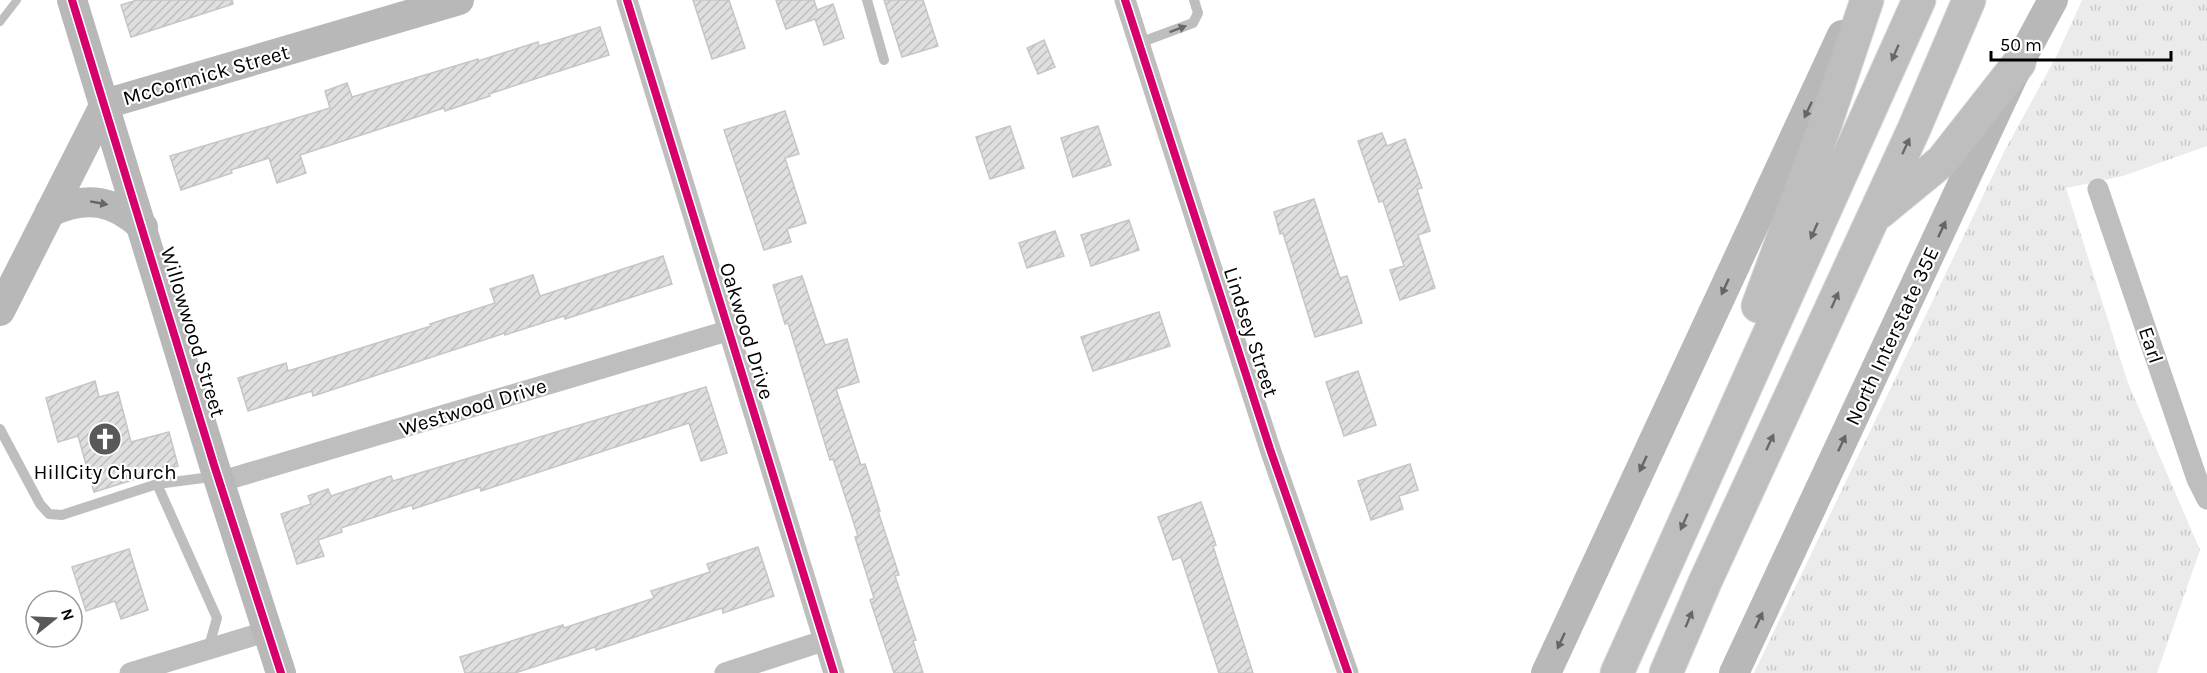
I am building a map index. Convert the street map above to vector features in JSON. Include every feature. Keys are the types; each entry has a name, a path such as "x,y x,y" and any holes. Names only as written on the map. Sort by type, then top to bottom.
{"highway":[{"path":"1742,392 1755,316 1824,128 1867,0"},
{"path":"1617,673 1919,0"},
{"path":"1666,673 1705,582 1914,129 1969,0"},
{"path":"1873,218 1942,161 2019,63"}],"main road":[{"name":"Willowwood Street","path":"72,0 217,474 281,673"},
{"name":"McCormick Street","path":"0,310 105,104 459,0"},
{"path":"1546,673 1859,0"},
{"name":"North Interstate 35E","path":"1734,673 2019,63 2053,0"},
{"path":"50,212 76,202 103,203 118,208 142,227"}],"street":[{"name":"Oakwood Drive","path":"627,0 834,673"},
{"name":"Lindsey Street","path":"1125,0 1266,438 1348,673"},
{"name":"Earl","path":"2098,189 2197,479 2207,499"},
{"name":"Westwood Drive","path":"217,474 727,331"},
{"path":"130,673 268,632"},
{"path":"724,673 823,641"}],"lane":[{"path":"867,0 884,60"},
{"path":"1139,43 1193,23 1198,13 1194,0"},
{"path":"0,429 40,504 49,514 62,515 157,484 211,477 217,474"},
{"path":"157,484 217,618 208,650"}],"green space":[{"path":"2082,0 2207,0 2207,146 2123,176 2066,188 2128,383 2200,550 2157,673 1754,673 2004,152 2057,55"}],"building":[{"path":"137,0 232,0 233,4 131,37 121,5"},
{"path":"693,0 729,0 745,48 712,59"},
{"path":"776,0 814,0 817,10 833,4 844,38 824,45 815,19 786,29"},
{"path":"884,0 923,0 938,46 902,57"},
{"path":"600,27 609,55 489,94 490,96 445,111 444,108 300,155 306,173 277,183 269,158 181,190 170,156 330,108 325,91 347,83 352,97 538,42 539,46"},
{"path":"1044,40 1055,67 1038,74 1027,48"},
{"path":"785,111 799,154 785,158 806,223 787,229 791,242 764,250 724,130"},
{"path":"1010,126 1024,168 990,179 976,137"},
{"path":"1098,126 1111,165 1073,177 1061,138"},
{"path":"1382,133 1387,146 1405,139 1422,188 1417,189 1430,231 1418,235 1435,288 1400,300 1390,270 1404,266 1383,201 1379,202 1358,141"},
{"path":"1314,199 1340,278 1347,276 1362,323 1315,337 1283,233 1280,234 1274,212"},
{"path":"1129,220 1139,250 1091,266 1081,235"},
{"path":"1055,231 1064,256 1027,268 1019,243"},
{"path":"663,256 672,284 565,319 564,316 505,335 505,333 313,396 312,391 248,411 238,378 286,363 288,371 431,326 430,324 495,303 490,289 533,275 540,296"},
{"path":"802,276 825,345 847,339 859,382 836,389 861,465 865,464 880,511 878,511 899,575 895,576 916,640 913,641 923,673 894,673 870,600 874,598 855,537 858,536 833,459 830,460 788,323 785,324 773,285"},
{"path":"1159,312 1170,346 1093,371 1081,337"},
{"path":"1358,371 1376,425 1344,436 1326,382"},
{"name":"HillCity Church","path":"95,381 99,397 118,392 131,442 169,432 178,466 94,492 78,436 58,442 46,398"},
{"path":"706,387 727,453 701,461 689,423 481,491 480,487 413,509 412,505 341,528 342,532 318,540 324,556 297,564 281,514 311,504 308,496 328,489 331,496 391,476 393,481"},
{"path":"1410,464 1418,490 1399,496 1403,509 1371,520 1358,481"},
{"path":"1201,502 1216,545 1213,546 1253,673 1219,673 1181,557 1173,560 1158,517"},
{"path":"758,547 774,596 723,613 722,608 596,650 595,647 515,673 465,673 460,657 563,625 564,628 654,598 651,591 710,572 707,564"},
{"path":"129,549 148,610 121,619 115,601 86,611 84,589 79,589 72,567"}],"waterway":[{"path":"0,22 17,0"}],"cycle path":[{"path":"72,0 214,465 281,673"},
{"path":"627,0 834,673"},
{"path":"1125,0 1270,449 1348,673"}],"place":[{"name":"HillCity Church","path":"105,439"}]}
